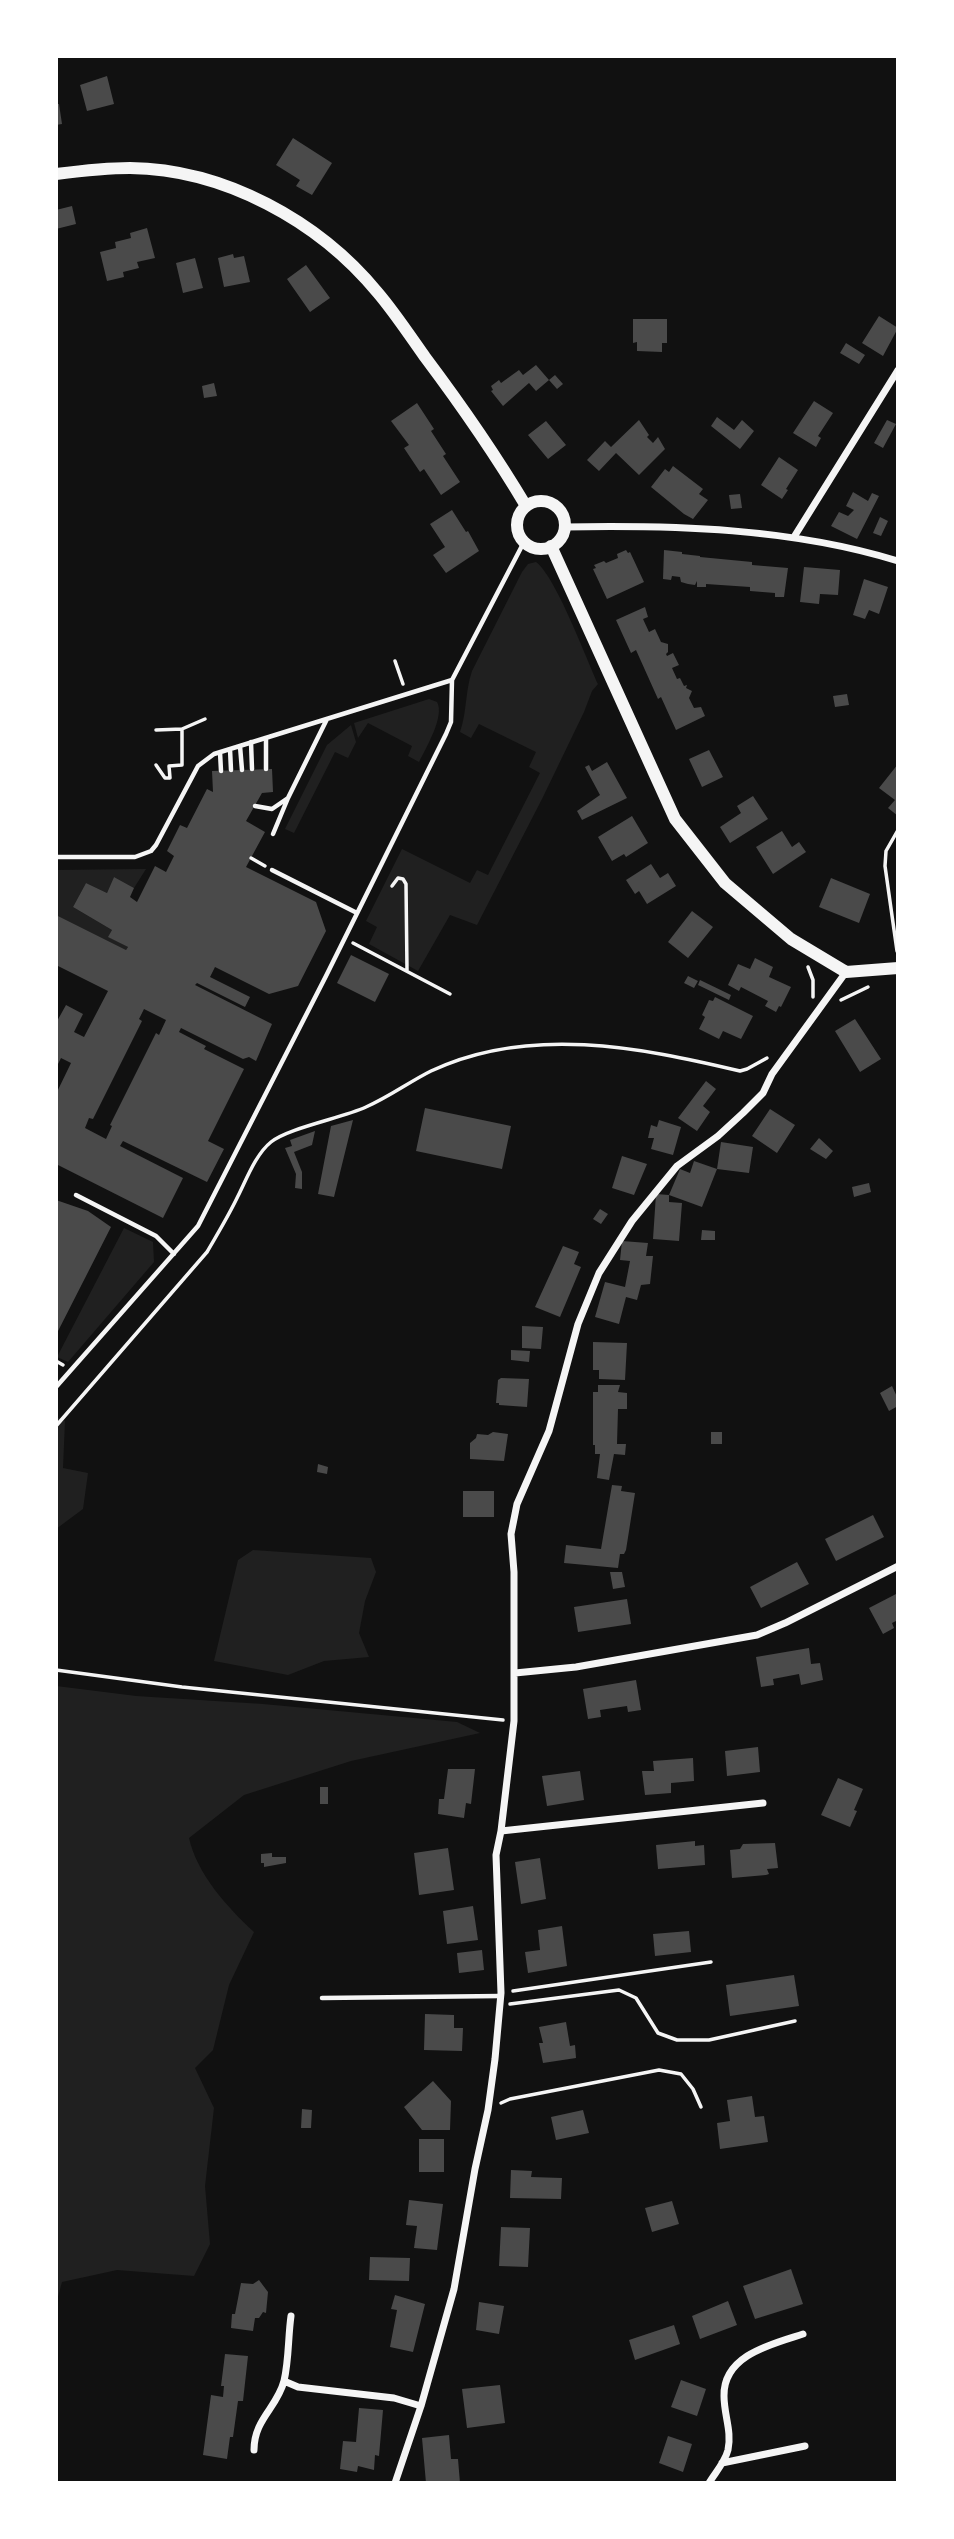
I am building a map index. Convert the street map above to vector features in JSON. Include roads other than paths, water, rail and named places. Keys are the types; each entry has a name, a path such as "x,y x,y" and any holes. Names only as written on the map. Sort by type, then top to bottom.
{"main road":[{"path":"56,174 132,168 186,175 250,196 303,225 331,246 378,292 494,453 526,506"},
{"path":"536,501 552,504 563,516 564,527 561,537 551,546 537,548 524,542 519,536 517,522 526,506 536,501"},
{"path":"551,546 675,819 724,883 791,939 846,972 898,968"}],"street":[{"path":"794,537 898,370"},
{"path":"564,527 642,527 794,537 898,561"},
{"path":"395,2483 421,2406 454,2289 472,2181 488,2110 501,1998 496,1855 514,1721 511,1534 517,1504 548,1431 578,1324 600,1273 632,1221 677,1166 718,1136 763,1093 772,1074 846,972"},
{"path":"515,1673 576,1667 757,1635 898,1566"},
{"path":"501,1831 763,1803"},
{"path":"254,2450 254,2436 260,2421 284,2381 291,2316"},
{"path":"709,2483 728,2453 730,2426 724,2395 729,2376 739,2360 754,2351 803,2334"},
{"path":"284,2381 298,2388 394,2398 421,2406"},
{"path":"722,2463 805,2446"}],"lane":[{"path":"56,1387 198,1226 451,722 452,680 524,542"},
{"path":"56,857 135,857 151,851 198,766 220,752 452,680"},
{"path":"273,834 327,718"},
{"path":"265,738 266,769"},
{"path":"251,742 252,769"},
{"path":"240,746 242,770"},
{"path":"230,749 231,770"},
{"path":"220,752 221,771"},
{"path":"254,806 272,808 288,798"},
{"path":"272,870 357,913"},
{"path":"76,1195 156,1236 174,1254"},
{"path":"322,1998 501,1998"}]}
